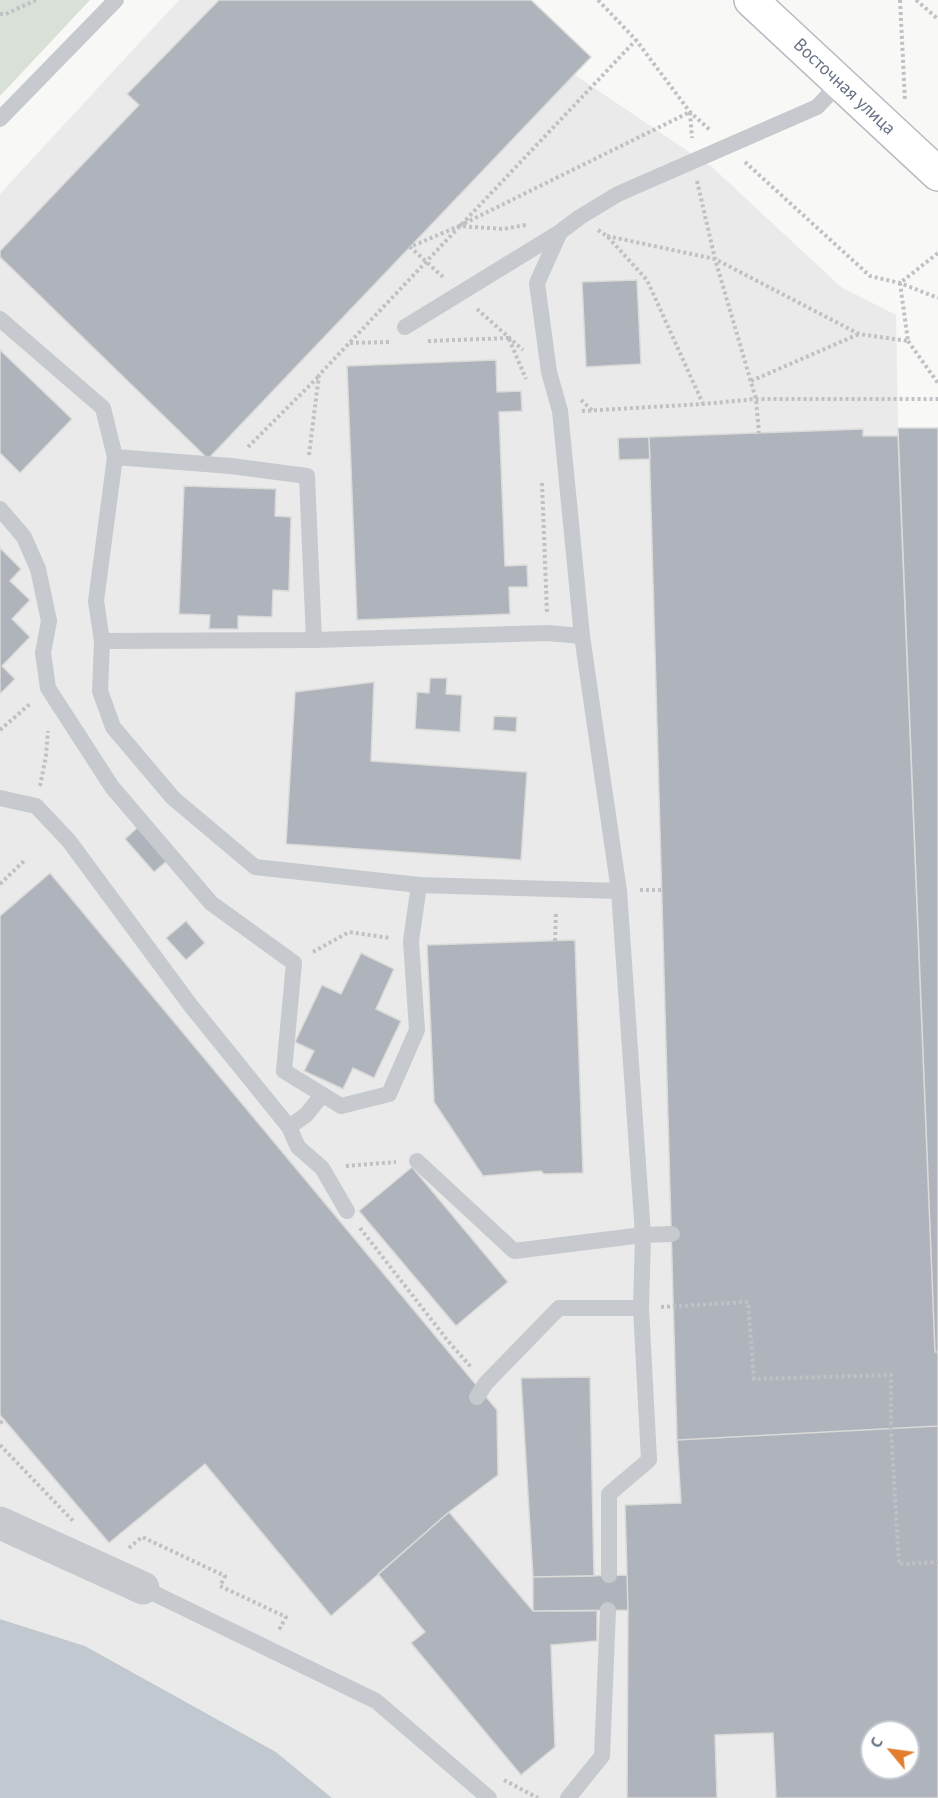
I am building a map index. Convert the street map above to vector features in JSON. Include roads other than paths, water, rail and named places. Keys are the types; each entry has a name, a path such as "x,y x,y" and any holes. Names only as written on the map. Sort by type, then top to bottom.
{"main road":[{"name":"Восточная улица","path":"751,0 938,174"}],"street":[{"path":"0,1523 143,1588"}],"lane":[{"path":"0,119 116,0"},
{"path":"405,327 618,194 817,107 839,84"},
{"path":"560,232 537,283 549,372 560,411 582,636 619,891 643,1236 641,1308 649,1460 609,1494 609,1575"},
{"path":"0,319 103,408 115,457 96,601 102,641 100,691 113,727 173,798 255,867 419,885 619,891"},
{"path":"115,457 231,465 307,476 314,640"},
{"path":"0,509 24,537 38,569 49,621 43,652 48,688 112,787 212,903 294,963 284,1071 341,1106 389,1094 417,1030 411,941 419,885"},
{"path":"102,641 314,640 548,633 582,636"},
{"path":"0,798 36,806 69,841 191,1006 289,1127 298,1147 322,1168 347,1211"},
{"path":"289,1127 306,1115 322,1095"},
{"path":"417,1161 514,1251 672,1234"},
{"path":"481,1390 559,1308 641,1308"},
{"path":"143,1588 376,1701 489,1798"},
{"path":"568,1798 602,1755 608,1610"}]}
